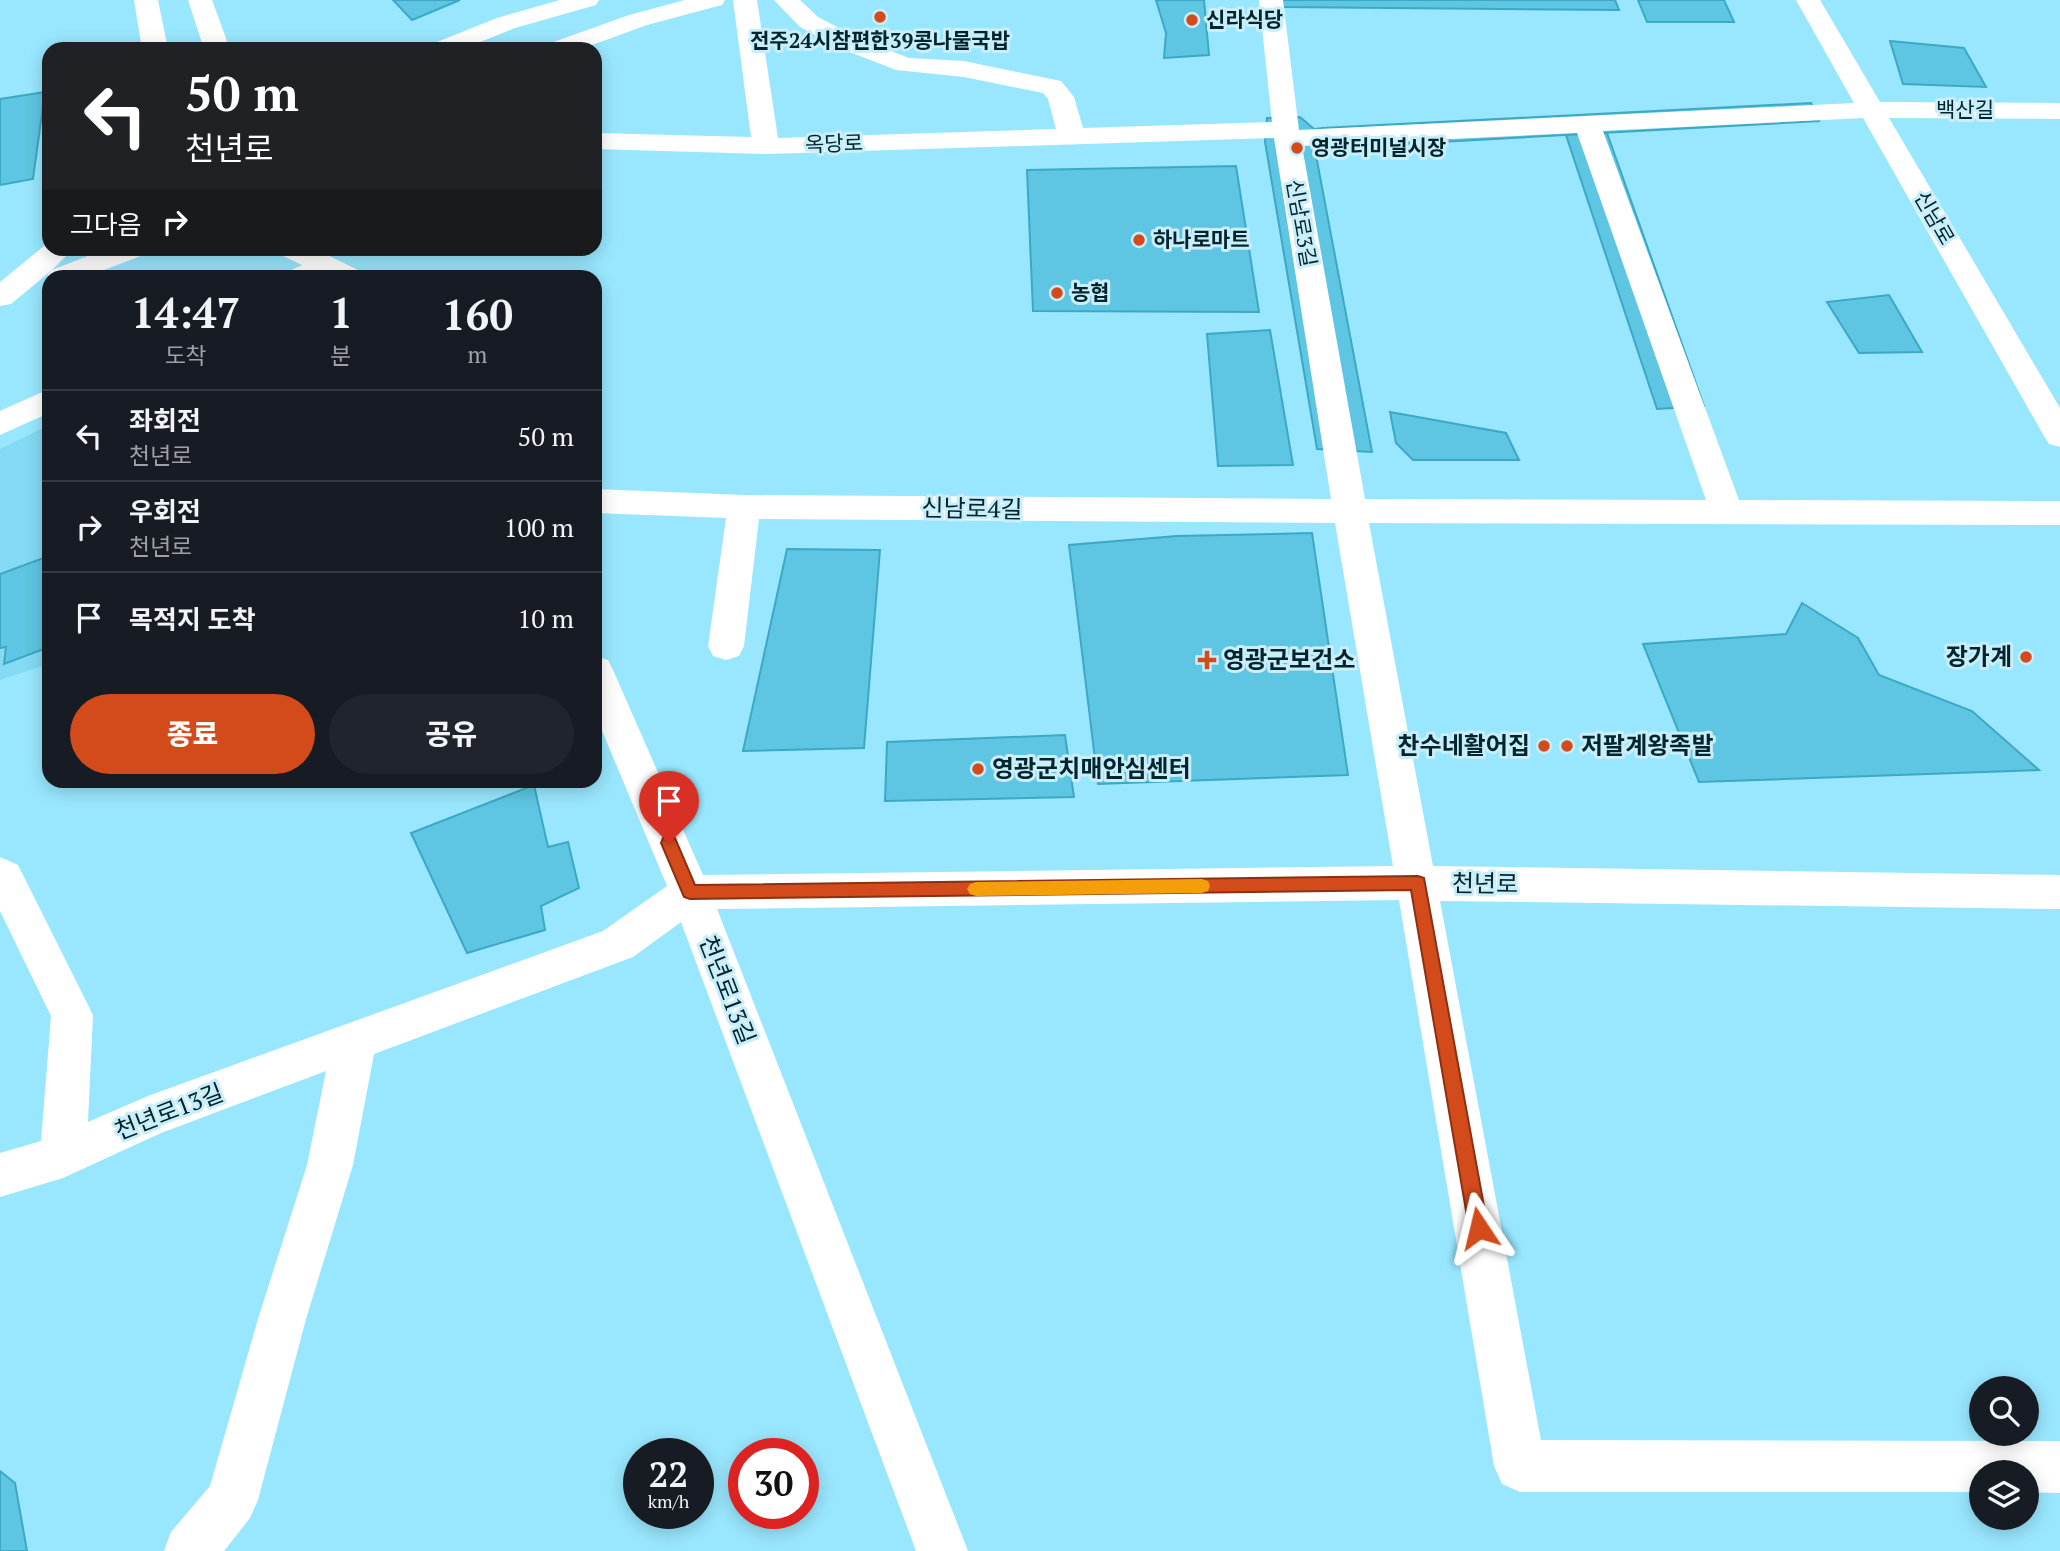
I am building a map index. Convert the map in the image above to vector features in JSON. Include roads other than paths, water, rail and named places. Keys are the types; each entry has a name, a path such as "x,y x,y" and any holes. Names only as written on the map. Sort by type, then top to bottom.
{"street":[{"path":"146,0 154,42"},
{"path":"458,42 506,23 587,0"},
{"path":"577,42 638,20 713,0"},
{"path":"745,0 766,146"},
{"path":"786,0 809,22 851,44 905,65 964,69 1052,87 1061,97 1072,137"},
{"path":"1271,0 1286,134 1587,124 1871,110"},
{"name":"신남로","path":"1808,0 2060,436"},
{"path":"204,11 215,42"},
{"path":"204,11 236,42"},
{"name":"백산길","path":"1871,110 2060,111"},
{"path":"1587,124 1727,513"},
{"name":"옥당로","path":"602,141 766,146 1286,134"},
{"name":"신남로3길","path":"1286,134 1520,1466 2060,1467"},
{"path":"0,297 50,256"},
{"path":"78,270 115,256"},
{"path":"306,256 330,267"},
{"path":"0,297 42,283"},
{"path":"0,424 42,403"},
{"name":"신남로4길","path":"602,501 744,506 2060,513"},
{"path":"726,646 744,506"},
{"path":"602,686 690,892"},
{"path":"0,874 4,877 72,1015 63,1156"},
{"name":"천년로","path":"690,892 1418,883 2060,892"},
{"name":"천년로13길","path":"0,1175 63,1156 148,1117 618,944 690,892 942,1551"},
{"path":"190,1551 232,1500 282,1319 330,1166 354,1043"}],"place":[{"name":"전주24시참편한39콩나물국밥","path":"880,17"},
{"name":"신라식당","path":"1192,20"},
{"name":"영광터미널시장","path":"1297,148"},
{"name":"하나로마트","path":"1139,240"},
{"name":"농협","path":"1057,293"},
{"name":"장가계","path":"2026,657"},
{"name":"영광군보건소","path":"1207,660"},
{"name":"찬수네활어집","path":"1544,746"},
{"name":"저팔계왕족발","path":"1567,746"},
{"name":"영광군치매안심센터","path":"978,769"}]}
